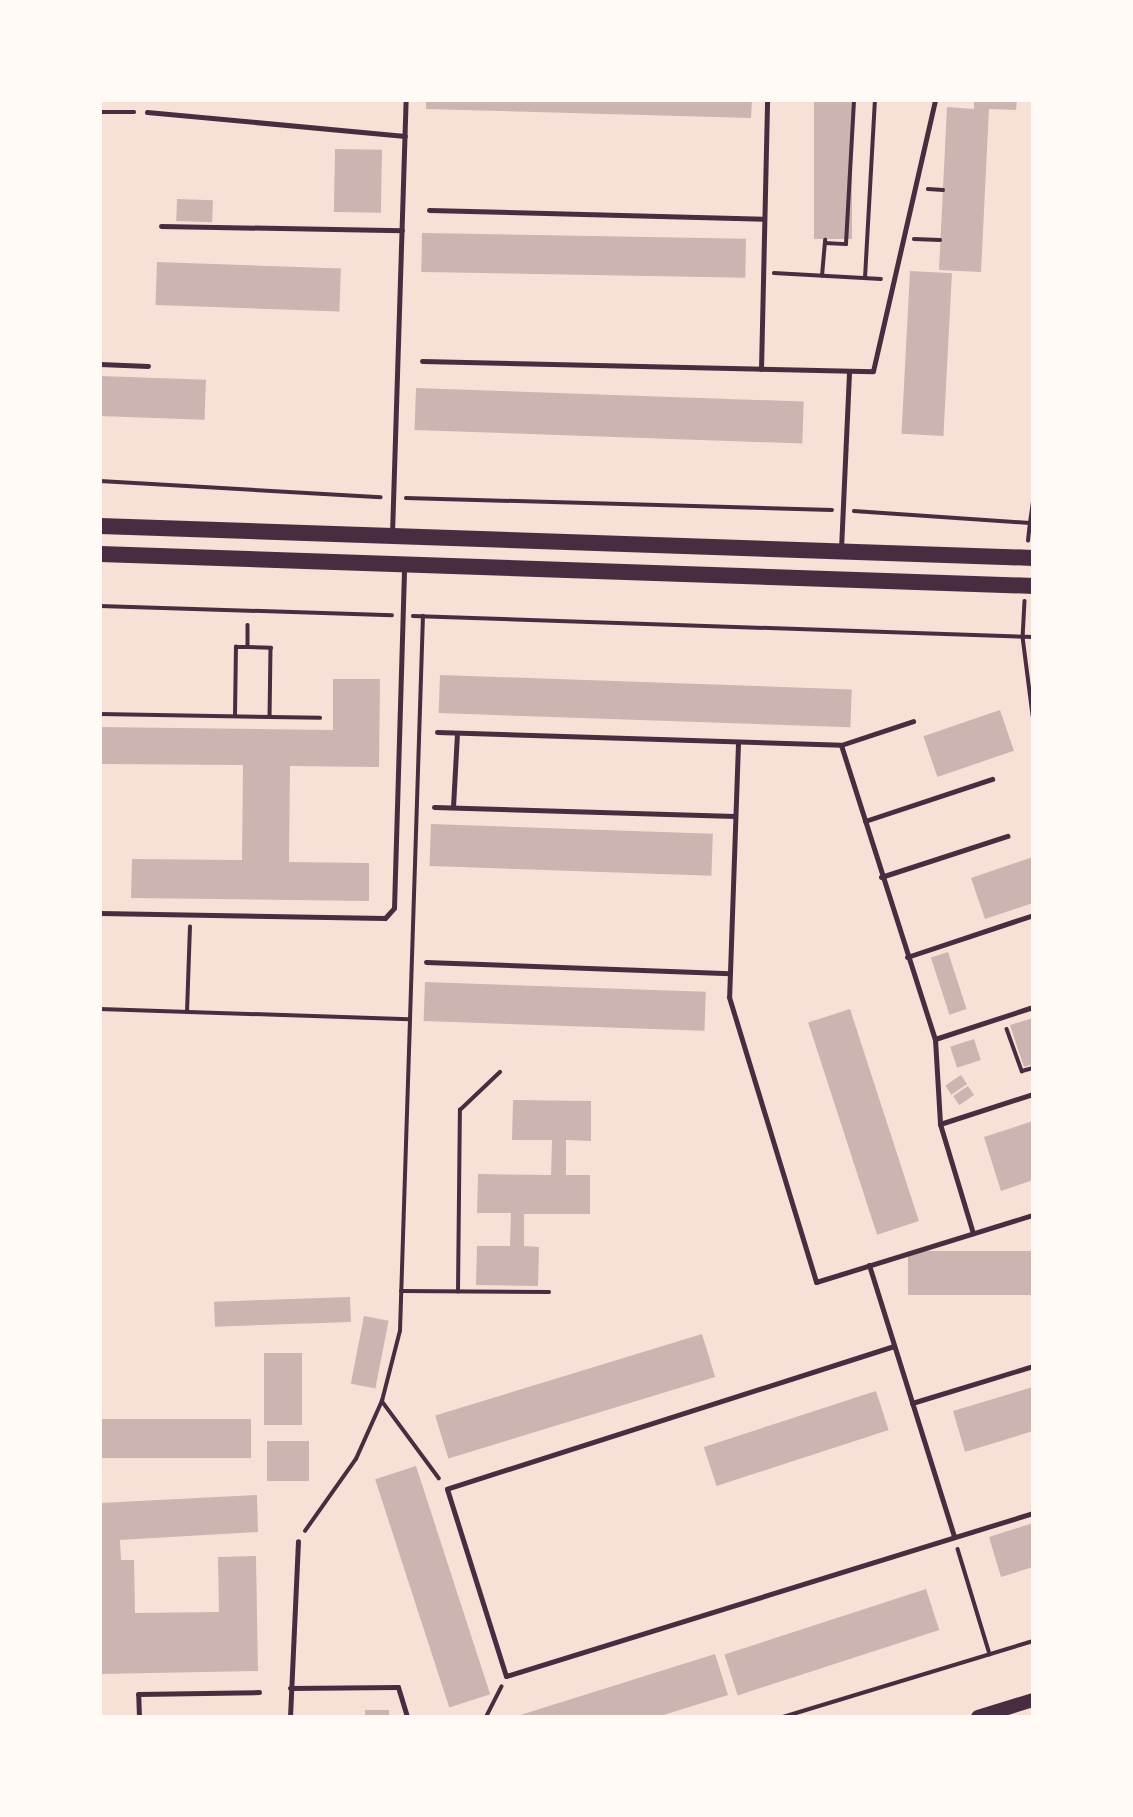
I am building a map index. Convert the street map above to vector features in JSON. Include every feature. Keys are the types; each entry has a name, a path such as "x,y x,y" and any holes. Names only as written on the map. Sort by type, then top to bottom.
{"main road":[{"path":"100,526 1030,558"},
{"path":"100,554 1030,586"},
{"path":"978,1717 1033,1700"}],"lane":[{"path":"392,535 406,100"},
{"path":"761,369 767,100"},
{"path":"422,361 873,371 935,100"},
{"path":"147,112 405,136"},
{"path":"429,210 764,219"},
{"path":"161,226 402,230"},
{"path":"100,364 148,366"},
{"path":"841,551 849,370"},
{"path":"100,913 385,918 394,908 404,565"},
{"path":"437,732 841,745 913,722"},
{"path":"453,807 457,733"},
{"path":"738,743 729,997 816,1282 1033,1215"},
{"path":"841,745 934,1039 940,1124 973,1233"},
{"path":"864,821 992,779"},
{"path":"434,807 735,816"},
{"path":"881,877 1007,836"},
{"path":"907,957 1033,915"},
{"path":"426,962 730,973"},
{"path":"934,1039 1033,1007"},
{"path":"940,1124 1033,1094"},
{"path":"869,1265 954,1537"},
{"path":"894,1346 447,1489 506,1676 1033,1513"},
{"path":"912,1403 1033,1366"},
{"path":"290,1717 298,1541"},
{"path":"290,1688 398,1687 407,1717"},
{"path":"139,1717 138,1694 259,1692"}],"path":[{"path":"822,276 825,242 846,244 854,100"},
{"path":"865,278 875,100"},
{"path":"100,112 147,112"},
{"path":"903,238 940,240"},
{"path":"763,272 894,280"},
{"path":"100,481 393,498 843,510 1030,523"},
{"path":"1030,558 1033,500"},
{"path":"1030,586 1023,637 1033,715"},
{"path":"100,606 1033,637"},
{"path":"298,1541 356,1459 382,1401 400,1331 423,616"},
{"path":"248,625 248,647"},
{"path":"235,716 236,647 248,647 271,648 270,717"},
{"path":"100,714 320,718"},
{"path":"187,1012 190,914"},
{"path":"100,1009 409,1019"},
{"path":"1003,1017 1022,1071 1033,1068"},
{"path":"458,1292 460,1110 500,1072"},
{"path":"401,1291 550,1292"},
{"path":"382,1401 447,1489"},
{"path":"954,1537 990,1654"},
{"path":"783,1717 1033,1640"},
{"path":"486,1717 506,1676"}],"building":[{"path":"426,100 752,100 751,118 426,109"},
{"path":"814,100 852,100 852,239 814,239"},
{"path":"974,100 1017,100 1016,110 989,109 981,272 939,270 947,107 974,109"},
{"path":"335,149 382,150 381,213 334,212"},
{"path":"177,199 213,200 212,222 176,221"},
{"path":"422,233 746,239 745,278 421,272"},
{"path":"157,262 341,268 339,311 155,305"},
{"path":"910,271 952,273 943,436 901,434"},
{"path":"100,376 206,380 205,420 100,416"},
{"path":"416,388 804,402 802,444 415,430"},
{"path":"440,675 852,689 850,727 439,713"},
{"path":"333,679 380,679 379,767 290,766 289,862 369,863 369,901 131,898 132,859 242,860 243,765 100,764 100,727 333,730"},
{"path":"1000,710 1014,751 937,777 923,736"},
{"path":"431,824 713,834 711,876 430,866"},
{"path":"1033,857 1033,903 985,919 971,878"},
{"path":"948,952 967,1009 949,1015 931,958"},
{"path":"425,982 706,992 704,1031 424,1021"},
{"path":"850,1009 919,1221 877,1235 808,1023"},
{"path":"1033,1018 1033,1064 1024,1067 1010,1025"},
{"path":"974,1039 981,1060 957,1068 950,1047"},
{"path":"961,1075 967,1084 951,1095 945,1086"},
{"path":"968,1086 974,1095 959,1105 953,1096"},
{"path":"513,1100 591,1101 591,1141 566,1140 566,1175 590,1175 590,1214 524,1214 524,1246 539,1247 538,1286 476,1285 477,1246 510,1246 511,1213 477,1213 478,1174 551,1175 552,1140 512,1140"},
{"path":"1033,1121 1033,1180 1001,1191 984,1137"},
{"path":"908,1251 1033,1251 1033,1295 908,1295"},
{"path":"350,1297 351,1322 215,1327 214,1302"},
{"path":"364,1316 389,1321 375,1389 351,1384"},
{"path":"702,1334 715,1377 448,1459 435,1416"},
{"path":"264,1353 302,1353 302,1425 264,1425"},
{"path":"1033,1387 1033,1431 965,1452 953,1411"},
{"path":"876,1391 889,1430 717,1486 704,1447"},
{"path":"100,1419 251,1419 251,1458 100,1458"},
{"path":"267,1441 309,1441 309,1481 267,1481"},
{"path":"416,1466 490,1694 449,1708 375,1479"},
{"path":"257,1495 258,1532 120,1540 121,1560 134,1560 135,1613 219,1612 218,1557 256,1556 258,1671 100,1674 100,1503"},
{"path":"1033,1523 1033,1567 1001,1577 989,1537"},
{"path":"926,1589 939,1630 738,1695 724,1655"},
{"path":"715,1654 728,1695 657,1717 514,1717"},
{"path":"365,1710 389,1710 389,1717 365,1717"}]}
